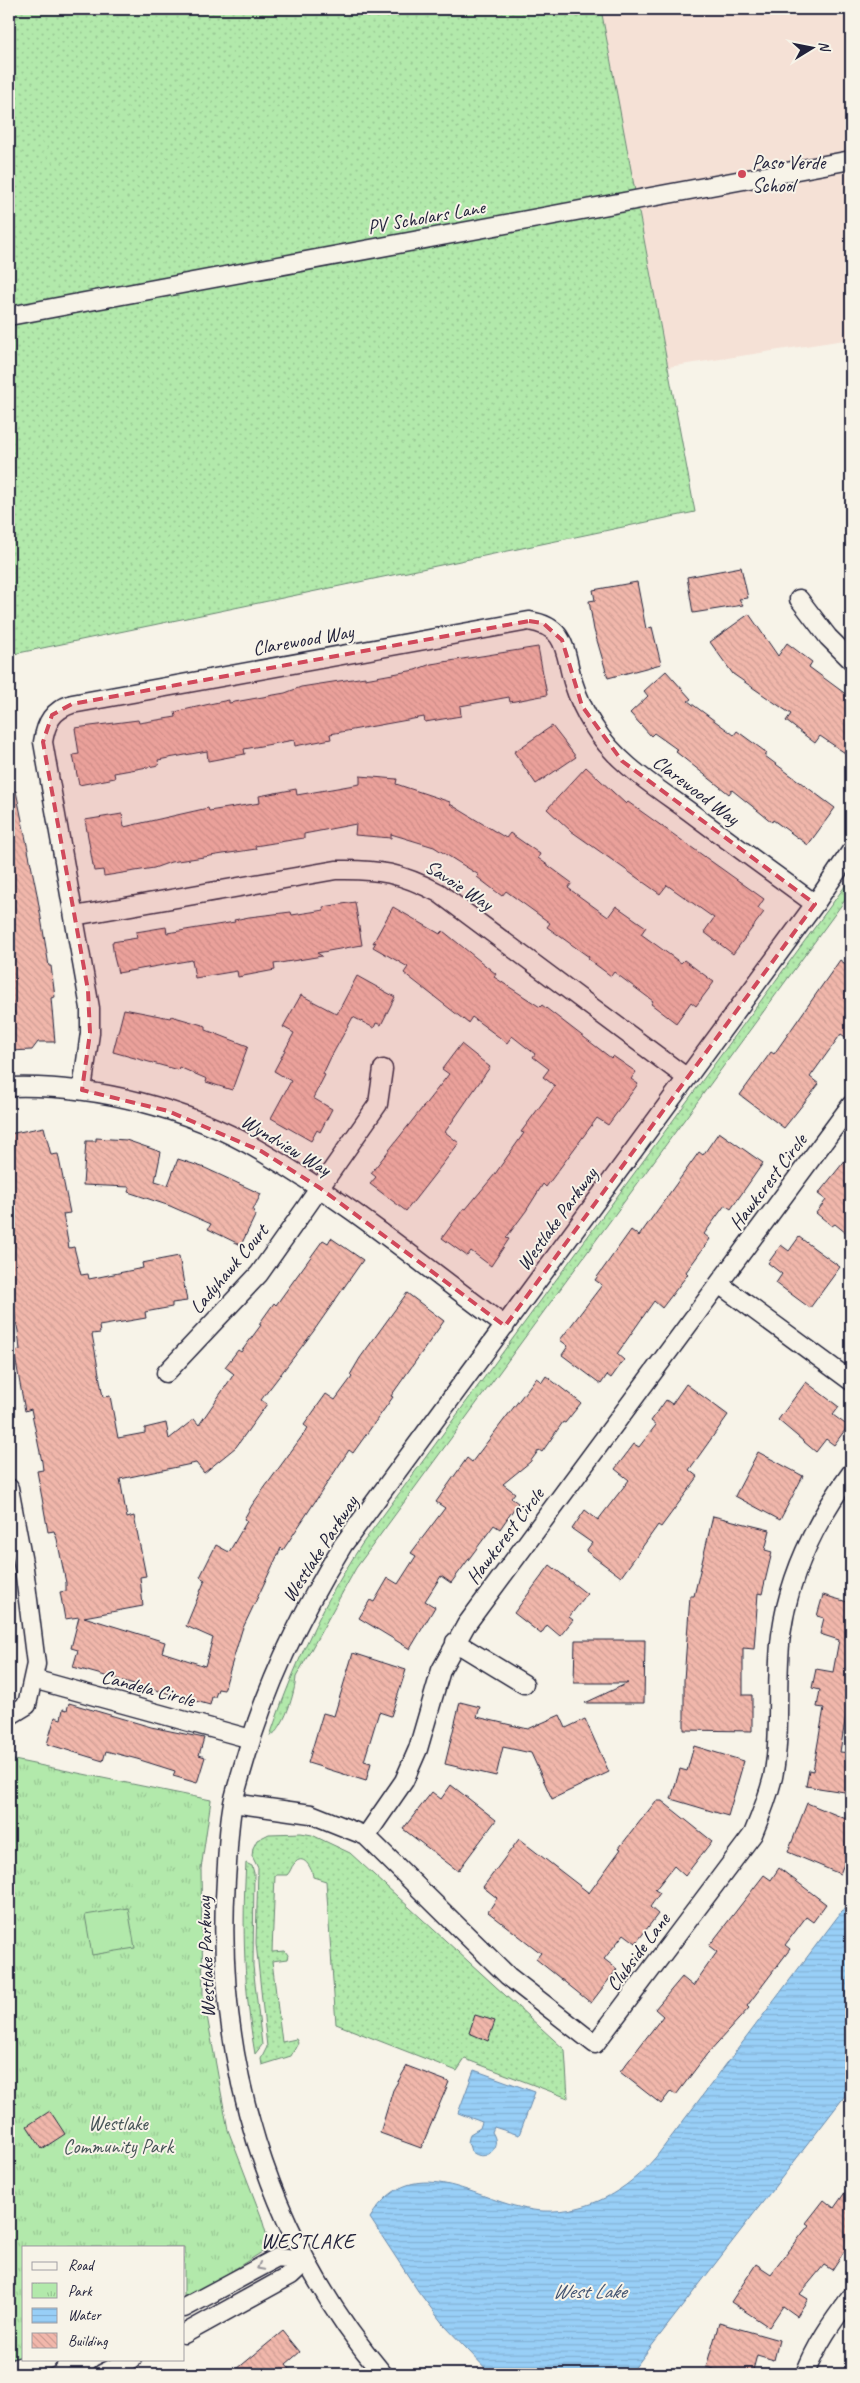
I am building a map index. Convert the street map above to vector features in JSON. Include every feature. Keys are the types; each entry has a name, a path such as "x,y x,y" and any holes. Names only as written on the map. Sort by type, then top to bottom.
{"street":[{"name":"PV Scholars Lane","path":"9,316 851,160"},
{"path":"799,599 828,637 851,660"},
{"name":"Clarewood Way","path":"82,1090 90,1033 90,1008 43,742 45,727 52,715 62,707 530,621 543,623 554,630 562,640 573,683 582,706 594,728 622,761 815,904"},
{"name":"Westlake Parkway","path":"383,2374 338,2315 306,2261 272,2188 256,2142 241,2089 231,2037 225,1978 223,1917 233,1803 251,1739 266,1694 290,1639 312,1596 343,1545 815,904 851,851"},
{"name":"Savoie Way","path":"74,916 336,870 387,872 413,878 439,893 687,1078"},
{"name":"Ladyhawk Court","path":"166,1372 259,1274 378,1104 383,1069"},
{"name":"Wyndview Way","path":"9,1088 37,1086 82,1090 168,1111 220,1131 261,1151 320,1188 505,1326"},
{"name":"Hawkcrest Circle","path":"366,1836 404,1781 418,1749 441,1670 455,1642 851,1105"},
{"path":"719,1284 851,1381"},
{"name":"Clubside Lane","path":"233,1803 311,1814 366,1836 508,1976 595,2044 753,1834 767,1801 773,1775 781,1636 787,1600 798,1565 813,1531 831,1500 851,1473"},
{"path":"9,1488 28,1597 36,1664 28,1705 9,1716"},
{"path":"455,1642 524,1684"},
{"name":"Candela Circle","path":"33,1679 251,1739"},
{"path":"185,2307 277,2258 306,2261"},
{"path":"185,2333 291,2275 306,2261"},
{"path":"805,2374 813,2353 826,2331 851,2297"},
{"path":"9,2370 44,2360"},
{"path":"102,2374 130,2360"}],"highlighted area":[{"path":"529,621 543,623 562,640 582,706 622,761 815,904 505,1326 320,1188 261,1151 168,1111 82,1090 90,1033 88,990 43,742 52,715 72,704"}],"shaded area":[{"name":"Paso Verde School","path":"601,9 851,9 851,339 668,367"}],"green space":[{"path":"9,9 601,9 695,512 9,655"},
{"path":"851,878 851,892 356,1568 296,1677 291,1701 284,1719 270,1736 299,1661 321,1614 362,1544"},
{"name":"Westlake Community Park","path":"9,1759 211,1800 201,1869 203,1994 228,2130 261,2216 270,2247 185,2300 185,2246 22,2246 22,2360 9,2364"},
{"path":"301,1833 312,1835 350,1853 565,2050 568,2098 465,2059 457,2071 336,2024 326,1881 313,1877 311,1869 304,1860 297,1861 287,1875 275,1875 272,1952 285,1951 288,1955 287,1959 272,1961 282,2042 296,2039 298,2043 291,2056 262,2065 261,2059 267,2047 256,1943 258,1868 252,1856 253,1848 257,1840 269,1834"},
{"path":"246,1863 252,1866 254,1873 253,1966 262,2045 255,2054 248,2006 245,1958"},
{"path":"128,1908 135,1948 92,1955 85,1915"}],"water":[{"name":"West Lake","path":"851,1899 851,2088 630,2374 491,2374 443,2324 418,2291 370,2218 388,2196 408,2185 429,2182 451,2185 520,2207 543,2211 560,2211 591,2204 619,2190 656,2157"},
{"path":"474,2070 535,2092 519,2135 494,2127 492,2132 495,2138 494,2148 487,2155 482,2156 476,2155 471,2151 468,2142 470,2134 480,2128 482,2122 458,2113"}],"building":[{"path":"741,567 748,598 739,599 743,605 693,613 687,577"},
{"path":"637,582 646,629 652,627 661,664 608,678 594,630 589,601 595,600 593,590"},
{"path":"749,614 778,656 787,643 812,662 809,667 851,698 851,757 820,736 815,743 786,721 791,714 733,674 710,642"},
{"path":"538,647 547,695 510,702 509,697 460,706 461,716 425,722 424,717 330,734 331,739 295,746 294,740 244,749 245,754 208,761 207,751 158,760 159,765 114,773 115,778 79,785 73,755 79,754 75,728 138,720 139,723 176,717 175,712 229,700 229,703 285,693 301,687 365,677 365,679 415,670 431,664"},
{"path":"666,671 691,699 688,701 734,735 737,731 767,753 765,756 835,808 808,845 773,820 772,822 732,790 729,794 676,752 678,750 654,733 651,736 630,713 648,696 644,691"},
{"path":"552,726 576,757 536,784 514,752"},
{"path":"586,767 626,804 628,802 764,899 758,908 764,912 733,954 704,932 714,918 667,885 660,894 571,831 547,809"},
{"path":"360,776 397,779 396,784 450,802 450,804 506,838 510,833 540,854 538,858 572,883 568,888 608,917 616,906 646,927 641,934 681,963 684,960 714,982 696,1006 691,1002 676,1023 651,1004 653,1001 614,972 611,976 588,959 589,957 547,927 550,923 506,891 502,896 477,877 479,875 434,847 391,834 391,838 355,835 356,824 304,834 304,838 255,846 256,849 171,862 154,868 104,876 103,870 94,871 85,820 122,814 124,827 208,808 209,811 260,803 259,796 296,789 297,795 360,784"},
{"path":"16,791 37,894 49,966 51,966 55,997 51,998 55,1042 38,1042 32,1050 9,1051 9,1013 14,1013 9,983 9,792"},
{"path":"355,902 362,945 317,953 322,956 274,964 275,970 238,977 237,971 195,978 192,960 118,973 112,942 137,938 136,932 166,927 167,933 235,922 234,920 249,917 291,912 292,915 324,910 323,907"},
{"path":"393,907 440,934 443,931 496,974 494,977 540,1007 542,1005 611,1058 613,1056 636,1072 631,1079 638,1084 608,1125 597,1118 546,1187 543,1184 506,1238 509,1239 491,1266 471,1251 467,1256 442,1238 464,1208 466,1209 495,1174 524,1133 521,1132 555,1086 543,1077 549,1069 533,1057 535,1054 512,1036 507,1043 472,1017 468,1023 404,973 408,967 373,947 376,942 373,943"},
{"path":"840,960 851,968 851,1041 841,1034 810,1077 819,1084 784,1128 740,1095 771,1052 774,1054"},
{"path":"357,976 395,997 381,1025 376,1023 374,1028 353,1017 330,1059 323,1074 325,1075 313,1098 332,1109 320,1132 317,1130 311,1141 271,1118 291,1081 274,1071 294,1033 283,1027 301,995 337,1014"},
{"path":"124,1009 170,1018 171,1016 206,1026 206,1030 248,1046 232,1090 206,1082 207,1079 179,1067 178,1070 113,1052"},
{"path":"461,1044 490,1067 445,1132 459,1143 406,1211 370,1184 376,1177 371,1173 449,1074 442,1069"},
{"path":"44,1127 51,1155 58,1154 70,1213 63,1214 69,1248 74,1247 81,1275 88,1274 89,1279 143,1268 142,1263 179,1256 187,1301 172,1303 172,1307 145,1312 146,1318 99,1326 100,1333 92,1334 103,1397 110,1396 118,1438 145,1433 145,1428 166,1423 169,1439 194,1419 199,1425 234,1374 225,1367 238,1350 241,1352 261,1325 259,1324 274,1303 276,1305 323,1240 328,1243 331,1238 363,1260 313,1332 261,1400 267,1404 236,1447 204,1473 196,1463 120,1479 127,1518 134,1516 146,1576 140,1577 143,1606 84,1617 165,1642 162,1652 205,1666 213,1638 186,1626 205,1580 200,1577 216,1545 229,1552 247,1521 244,1519 252,1505 308,1428 304,1425 326,1394 335,1400 352,1377 350,1375 360,1358 407,1293 444,1321 353,1453 349,1450 283,1550 281,1548 242,1630 224,1690 218,1689 215,1697 212,1697 210,1705 73,1667 78,1650 71,1648 79,1617 65,1619 60,1592 66,1591 66,1583 57,1539 54,1531 48,1532 37,1471 43,1470 42,1462 31,1409 25,1411 14,1351 20,1350 18,1331 9,1288 9,1134"},
{"path":"719,1132 763,1163 731,1209 725,1205 704,1234 710,1239 686,1272 688,1274 662,1308 654,1301 617,1354 624,1360 611,1378 607,1375 601,1384 562,1355 568,1346 560,1340 602,1285 595,1280 631,1230 639,1236 699,1152 703,1155"},
{"path":"96,1138 126,1140 161,1152 155,1181 168,1185 178,1159 205,1168 261,1194 253,1210 255,1216 241,1245 208,1229 211,1224 170,1206 128,1192 130,1187 83,1185 86,1141 96,1141"},
{"path":"851,1153 851,1237 835,1224 832,1226 816,1213 826,1200 818,1194"},
{"path":"799,1237 840,1267 810,1308 776,1283 782,1274 768,1263 781,1245 789,1251"},
{"path":"546,1376 581,1403 565,1423 563,1422 542,1452 539,1450 530,1462 503,1484 515,1493 511,1498 518,1503 500,1529 494,1525 451,1583 441,1576 425,1601 435,1607 410,1649 359,1618 370,1600 374,1602 388,1578 398,1584 416,1556 411,1553 445,1508 436,1502 467,1458 472,1462 536,1378 542,1382"},
{"path":"806,1382 839,1407 833,1415 848,1426 834,1445 826,1439 816,1452 778,1420"},
{"path":"686,1384 728,1415 689,1470 698,1477 661,1527 658,1525 621,1577 586,1551 592,1543 572,1529 585,1510 598,1520 629,1480 615,1469 634,1444 639,1447 656,1425 651,1421 666,1400 672,1404"},
{"path":"758,1452 803,1476 780,1520 735,1496"},
{"path":"713,1516 770,1530 765,1550 772,1552 762,1594 758,1593 754,1649 743,1648 743,1695 752,1695 752,1731 684,1730 684,1680 690,1596 694,1596"},
{"path":"550,1565 587,1594 569,1617 573,1620 560,1636 547,1625 541,1634 514,1613"},
{"path":"823,1595 851,1603 851,1716 846,1715 840,1752 851,1753 851,1793 806,1786 809,1770 813,1771 824,1708 817,1707 820,1690 812,1688 816,1669 833,1672 839,1640 820,1634 824,1618 817,1616"},
{"path":"575,1640 645,1640 644,1703 585,1703 628,1683 574,1683"},
{"path":"353,1653 406,1670 391,1716 379,1712 364,1761 371,1763 366,1781 308,1763 323,1713 334,1716"},
{"path":"460,1702 480,1707 477,1717 528,1729 560,1715 566,1728 585,1719 609,1772 552,1799 531,1753 503,1747 496,1776 445,1764"},
{"path":"69,1703 151,1727 204,1738 199,1755 205,1757 197,1783 173,1776 175,1771 137,1759 106,1751 103,1761 47,1744 55,1717 61,1719 63,1709 67,1710"},
{"path":"694,1746 744,1761 728,1816 671,1799 680,1769 687,1771"},
{"path":"451,1785 496,1820 458,1871 403,1829 432,1792 441,1799"},
{"path":"656,1801 662,1801 712,1841 685,1876 674,1866 655,1890 660,1893 650,1907 658,1914 636,1943 624,1934 604,1959 617,1969 591,2003 536,1959 541,1953 488,1912 497,1898 483,1887 519,1839 589,1893 621,1849 619,1848"},
{"path":"807,1803 851,1821 851,1846 840,1874 788,1852"},
{"path":"779,1868 826,1904 813,1922 806,1917 785,1945 790,1949 747,2006 749,2008 707,2054 676,2095 671,2091 661,2104 620,2072 663,2016 655,2009 682,1977 693,1986 717,1952 709,1946 764,1875 771,1880"},
{"path":"475,2015 495,2021 488,2041 469,2033"},
{"path":"407,2066 449,2082 421,2148 380,2133 393,2090"},
{"path":"50,2111 65,2134 42,2149 27,2126"},
{"path":"851,2184 851,2241 832,2270 824,2265 800,2294 808,2299 797,2316 783,2306 769,2327 731,2302 756,2264 771,2274 809,2225 806,2223 824,2200 834,2208"},
{"path":"719,2323 779,2340 774,2360 757,2355 752,2374 731,2374 706,2367"},
{"path":"283,2331 300,2352 286,2364 294,2374 231,2374"}],"place":[{"name":"Paso Verde School","path":"742,174"}],"district":[{"name":"WESTLAKE","path":"308,2241"}]}
